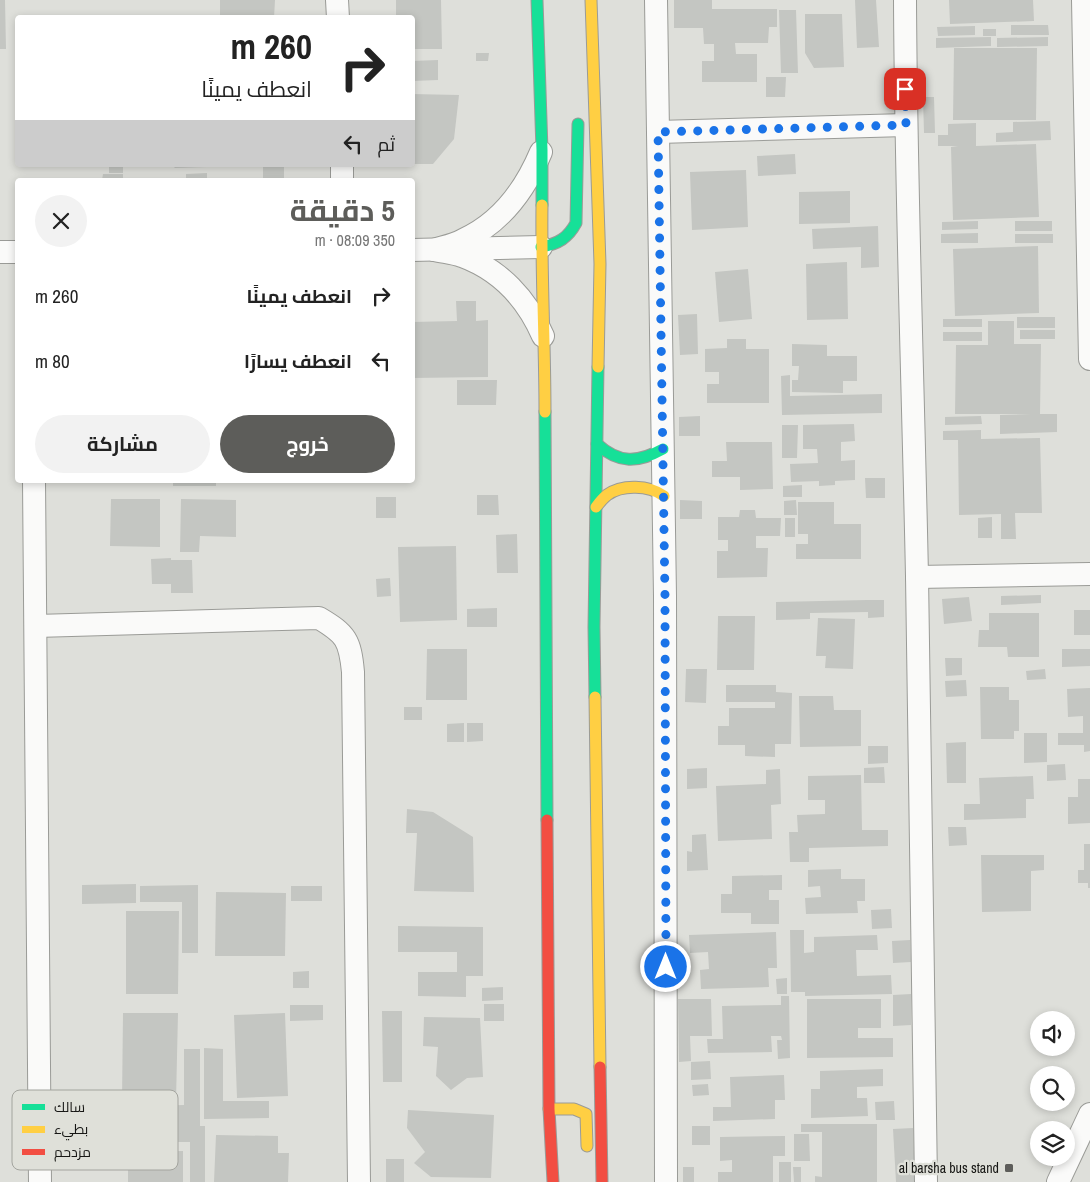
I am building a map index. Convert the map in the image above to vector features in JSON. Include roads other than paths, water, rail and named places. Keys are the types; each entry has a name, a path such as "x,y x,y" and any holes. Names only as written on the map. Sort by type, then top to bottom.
{"main road":[{"path":"537,0 545,339 549,1109 553,1182"},
{"path":"591,0 600,264 594,626 602,1182"},
{"path":"581,56 593,31"},
{"path":"542,246 553,245 563,241 571,233 576,222 578,113"},
{"path":"597,444 611,456 625,461 652,456 663,449"},
{"path":"596,507 607,496 616,491 628,489 643,488 655,490 664,496"},
{"path":"549,1109 579,1110 586,1114 587,1154"}],"street":[{"path":"337,0 338,15"},
{"path":"656,0 666,616 666,1182"},
{"path":"905,0 906,125 917,577 926,1182"},
{"path":"1083,0 1090,359"},
{"path":"658,132 906,125"},
{"path":"423,250 462,241 496,219 516,199 531,176 542,150"},
{"path":"423,250 542,246"},
{"path":"423,250 461,256 486,267 509,284 524,300 536,319 545,339"},
{"path":"0,252 15,252"},
{"path":"34,483 39,1090"},
{"path":"917,577 1090,574"},
{"path":"36,626 319,618 339,630 351,649 353,672 359,1182"},
{"path":"1058,1182 1090,1114"}],"place":[{"name":"al barsha bus stand","path":"1009,1168"}]}
